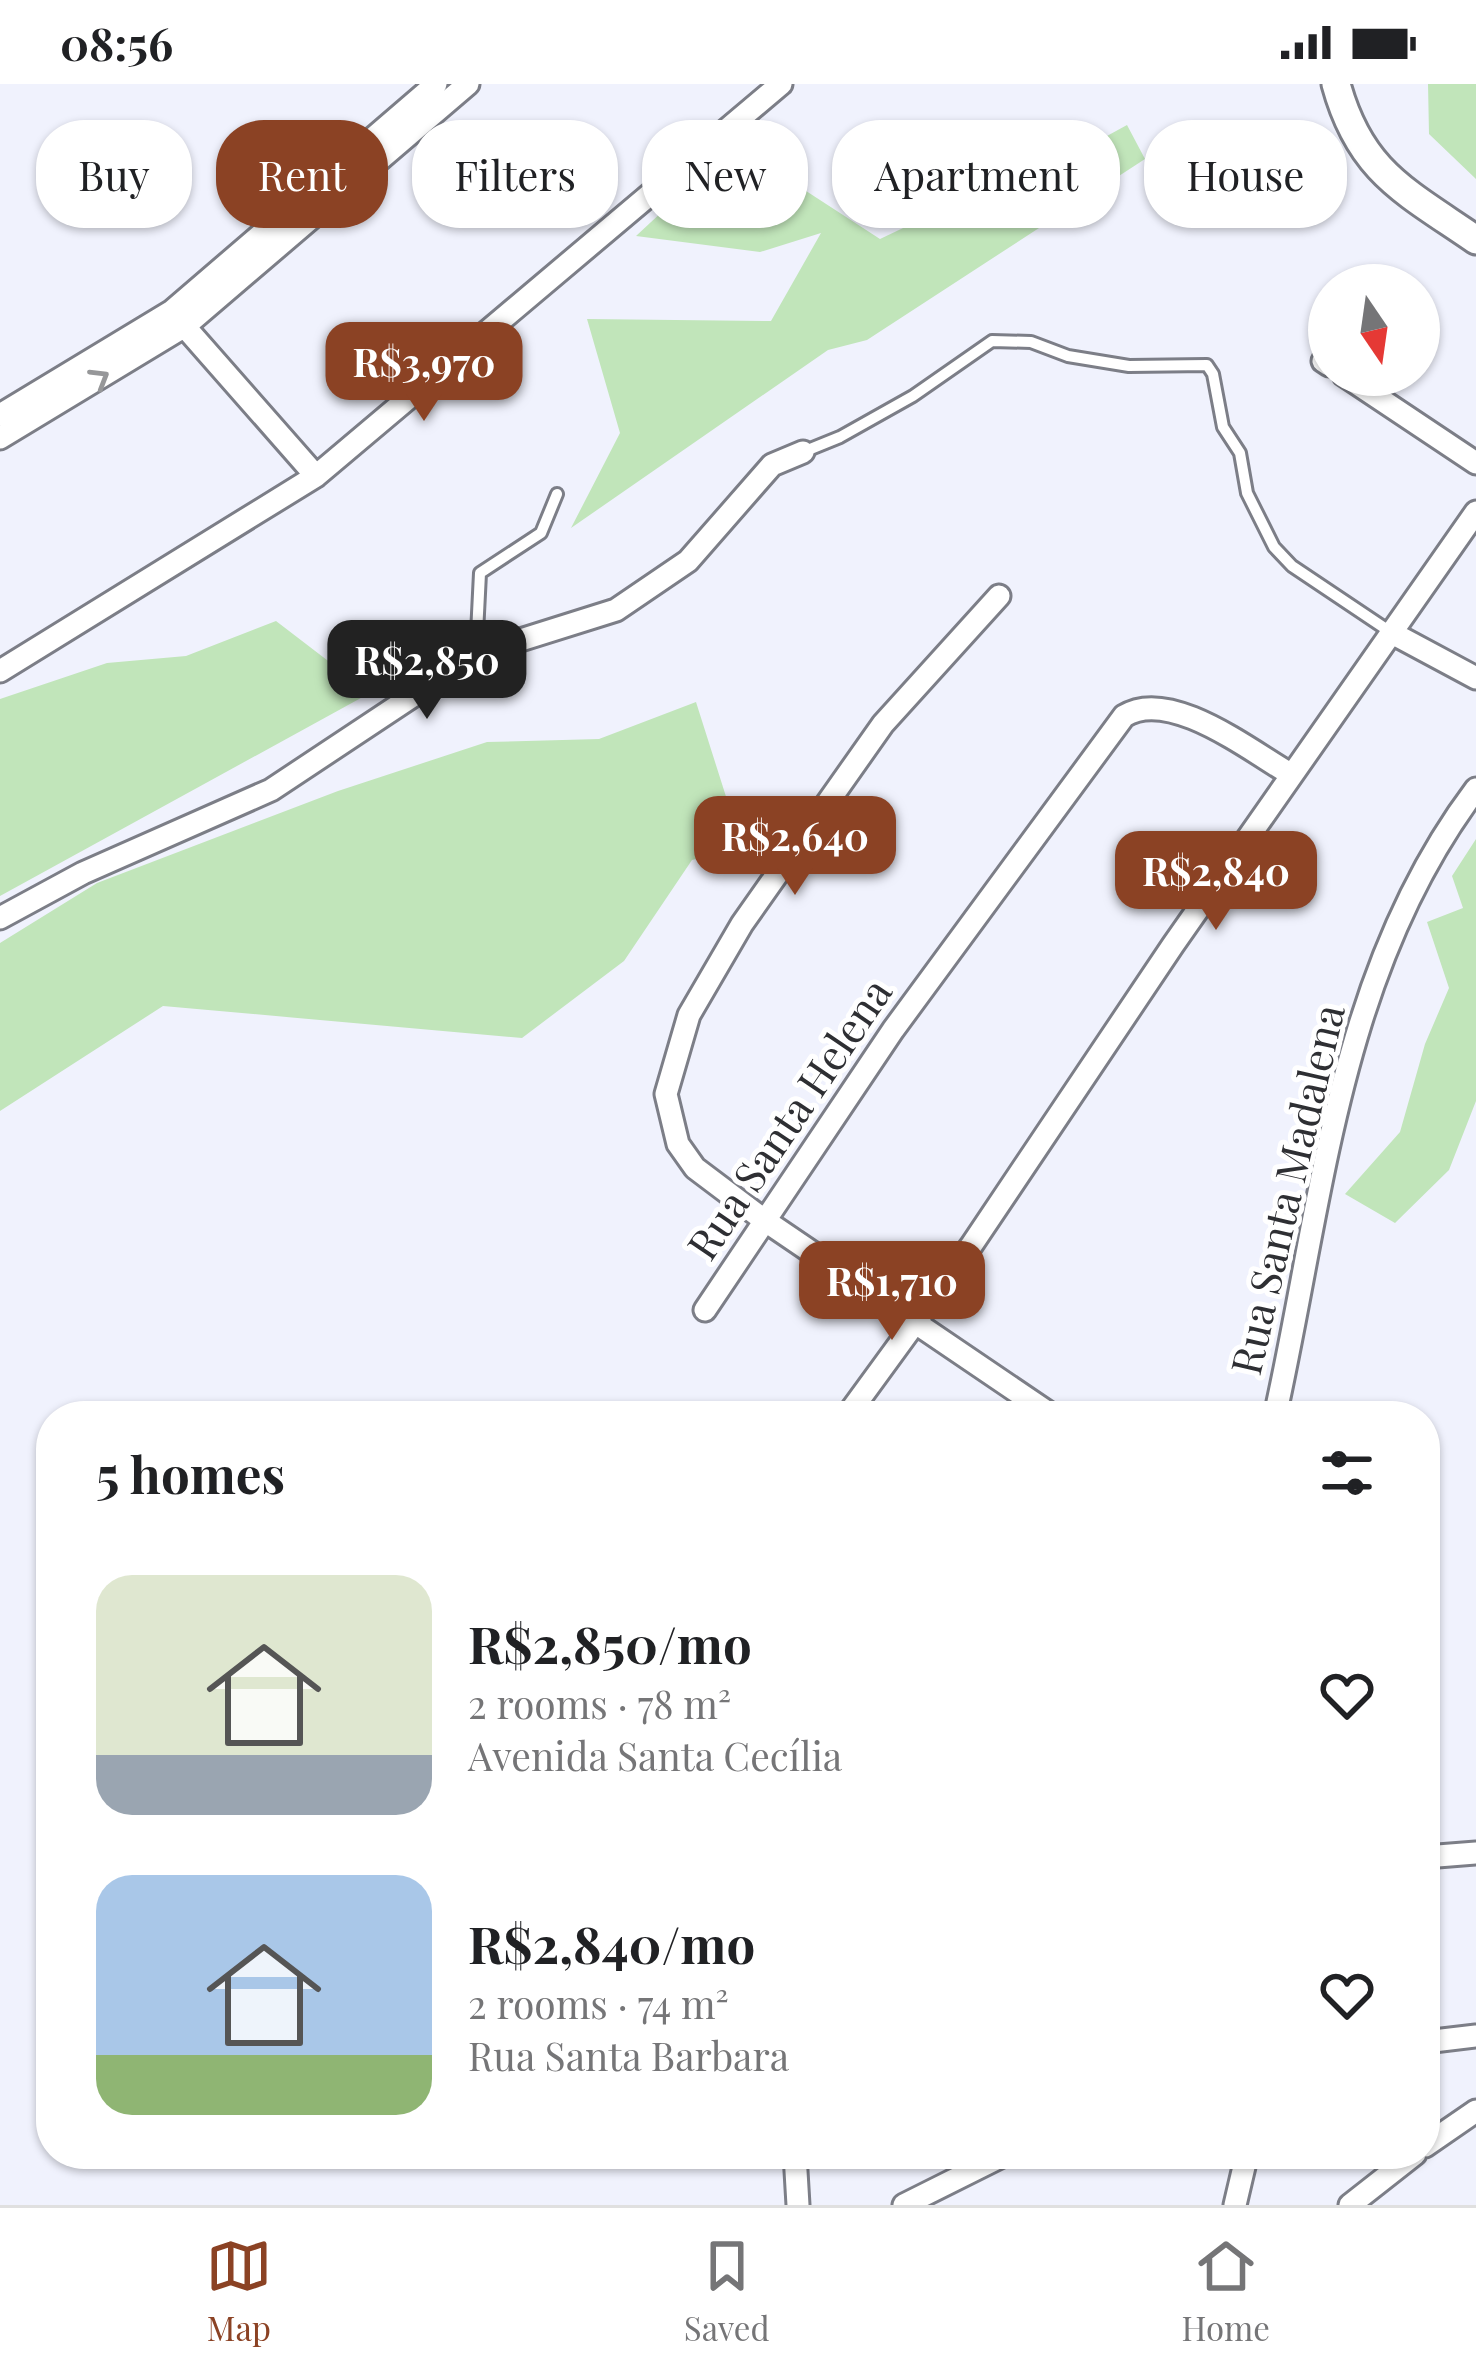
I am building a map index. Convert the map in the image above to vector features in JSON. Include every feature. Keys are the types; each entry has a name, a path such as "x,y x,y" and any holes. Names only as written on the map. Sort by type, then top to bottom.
{"main road":[{"path":"1336,84 1366,157 1385,176 1476,240"}],"street":[{"path":"0,415 178,319 436,84"},
{"path":"0,438 178,319 468,84"},
{"path":"0,671 316,476 781,84"},
{"path":"178,319 316,476"},
{"path":"1375,396 1476,464"},
{"path":"0,918 83,873 271,790 476,654 616,610 688,562 772,465 803,452"},
{"path":"858,1401 1476,512"},
{"path":"999,596 883,724 742,924 689,1015 666,1094 678,1144 695,1168 1030,1401"},
{"path":"1392,634 1476,678"},
{"name":"Rua Santa Helena","path":"705,1310 1005,873 1124,716 1148,706 1176,710 1292,775"},
{"name":"Rua Santa Madalena","path":"1278,1401 1333,1115 1360,1017 1414,892 1476,788"},
{"path":"1440,1856 1476,1853"},
{"path":"1440,2040 1476,2036"},
{"path":"1440,2136 1476,2111"},
{"path":"796,2169 798,2205"},
{"path":"904,2205 976,2169"},
{"path":"1235,2205 1243,2169"},
{"path":"1350,2205 1396,2169"}],"lane":[{"path":"803,452 900,403 984,345 999,340 1031,342 1068,356 1144,367 1207,365 1223,428 1240,453 1247,494 1274,547 1292,566 1392,634"},
{"path":"476,654 480,573 541,532 557,494"}],"green space":[{"path":"1428,84 1476,84 1476,179 1429,134"},
{"path":"1127,125 1144,160 1120,175 1120,129"},
{"path":"808,192 832,208 832,228 863,228 880,239 903,228 1039,228 867,340 828,350 571,528 620,433 587,319 771,321 821,233 760,252 636,236 645,228 808,228"},
{"path":"276,621 370,693 0,896 0,699 107,663 186,656"},
{"path":"696,702 742,847 692,860 624,961 522,1038 163,1006 0,1111 0,943 97,883 338,791 487,742 599,739"},
{"path":"1476,839 1476,1101 1449,1170 1395,1223 1345,1194 1400,1132 1425,1044 1449,988 1427,922 1463,908 1452,876"}]}
